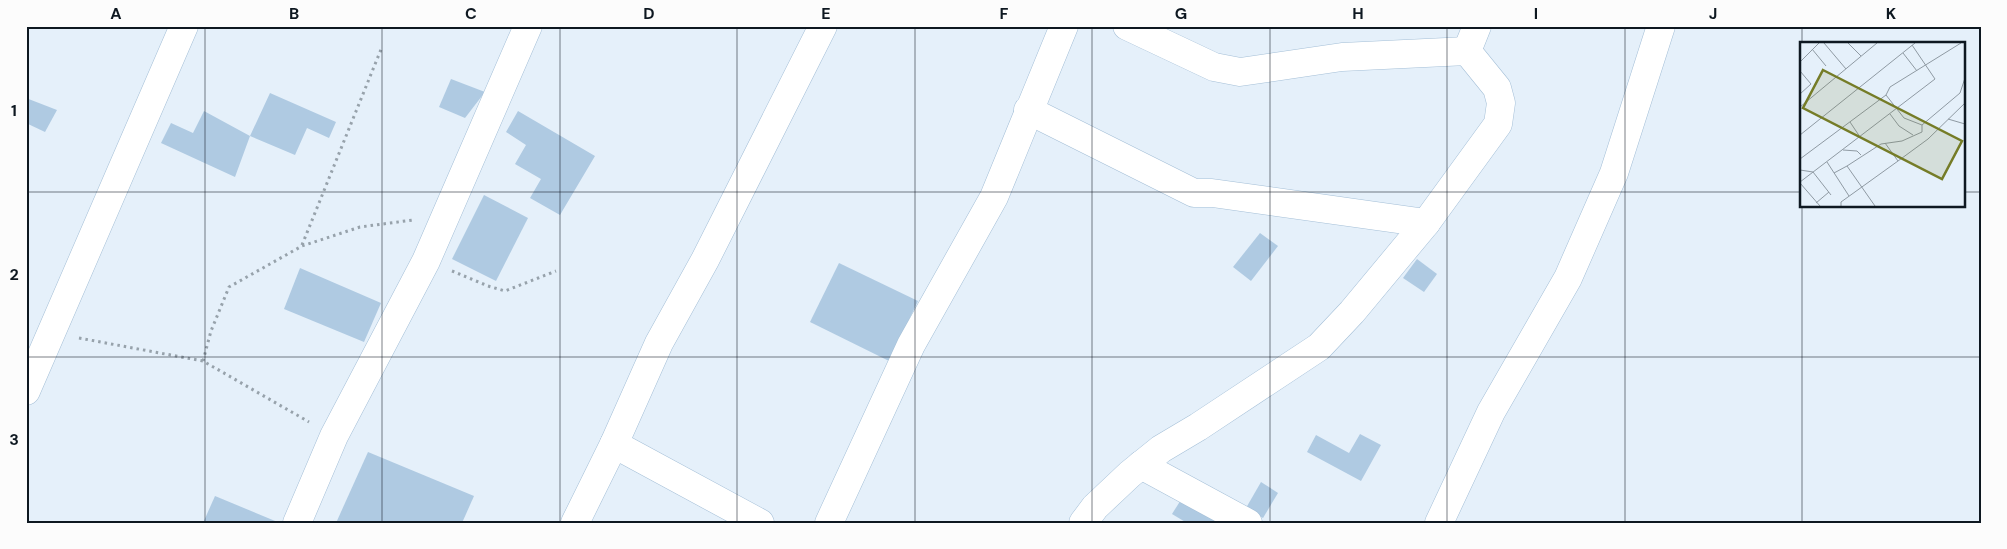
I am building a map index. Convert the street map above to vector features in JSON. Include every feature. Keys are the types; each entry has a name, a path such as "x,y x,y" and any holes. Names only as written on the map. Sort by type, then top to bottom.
{"street":[{"path":"26,391 184,26"},
{"path":"297,523 334,436 426,260 528,26"},
{"path":"575,523 614,444 659,343 705,260 823,26"},
{"path":"829,523 911,345 994,197 1064,26"},
{"path":"1127,26 1214,68 1240,72 1342,57 1467,51"},
{"path":"1467,51 1477,26"},
{"path":"1439,523 1491,412 1568,278 1614,174 1661,26"},
{"path":"1083,523 1095,507 1161,450 1319,347 1352,312 1426,223 1498,124 1501,103 1497,88 1467,51"},
{"path":"1028,110 1194,193 1212,192 1426,223"},
{"path":"614,444 760,523"},
{"path":"1141,466 1248,523"}],"path":[{"path":"302,246 382,47"},
{"path":"203,361 211,331 229,287 302,246 360,227 446,215"},
{"path":"426,260 488,286 505,291 556,271"},
{"path":"51,333 203,361 334,436"}],"building":[{"path":"451,79 485,92 465,118 439,107"},
{"path":"270,93 336,122 329,138 307,128 295,155 250,136"},
{"path":"26,98 57,110 45,132 26,123"},
{"path":"204,111 250,136 235,177 161,143 171,123 193,133"},
{"path":"518,111 595,156 560,215 530,198 541,179 515,164 526,145 506,132"},
{"path":"484,195 528,218 496,281 452,259"},
{"path":"1260,233 1278,246 1251,281 1233,267"},
{"path":"1417,259 1437,274 1424,292 1403,278"},
{"path":"839,263 918,301 889,361 810,322"},
{"path":"300,268 381,303 364,342 284,309"},
{"path":"1360,434 1381,445 1361,481 1307,452 1316,435 1349,453"},
{"path":"368,452 474,496 462,523 336,523"},
{"path":"1261,482 1278,493 1263,518 1246,508"},
{"path":"1184,495 1230,523 1187,523 1172,514"},
{"path":"215,496 280,523 203,523"}]}
